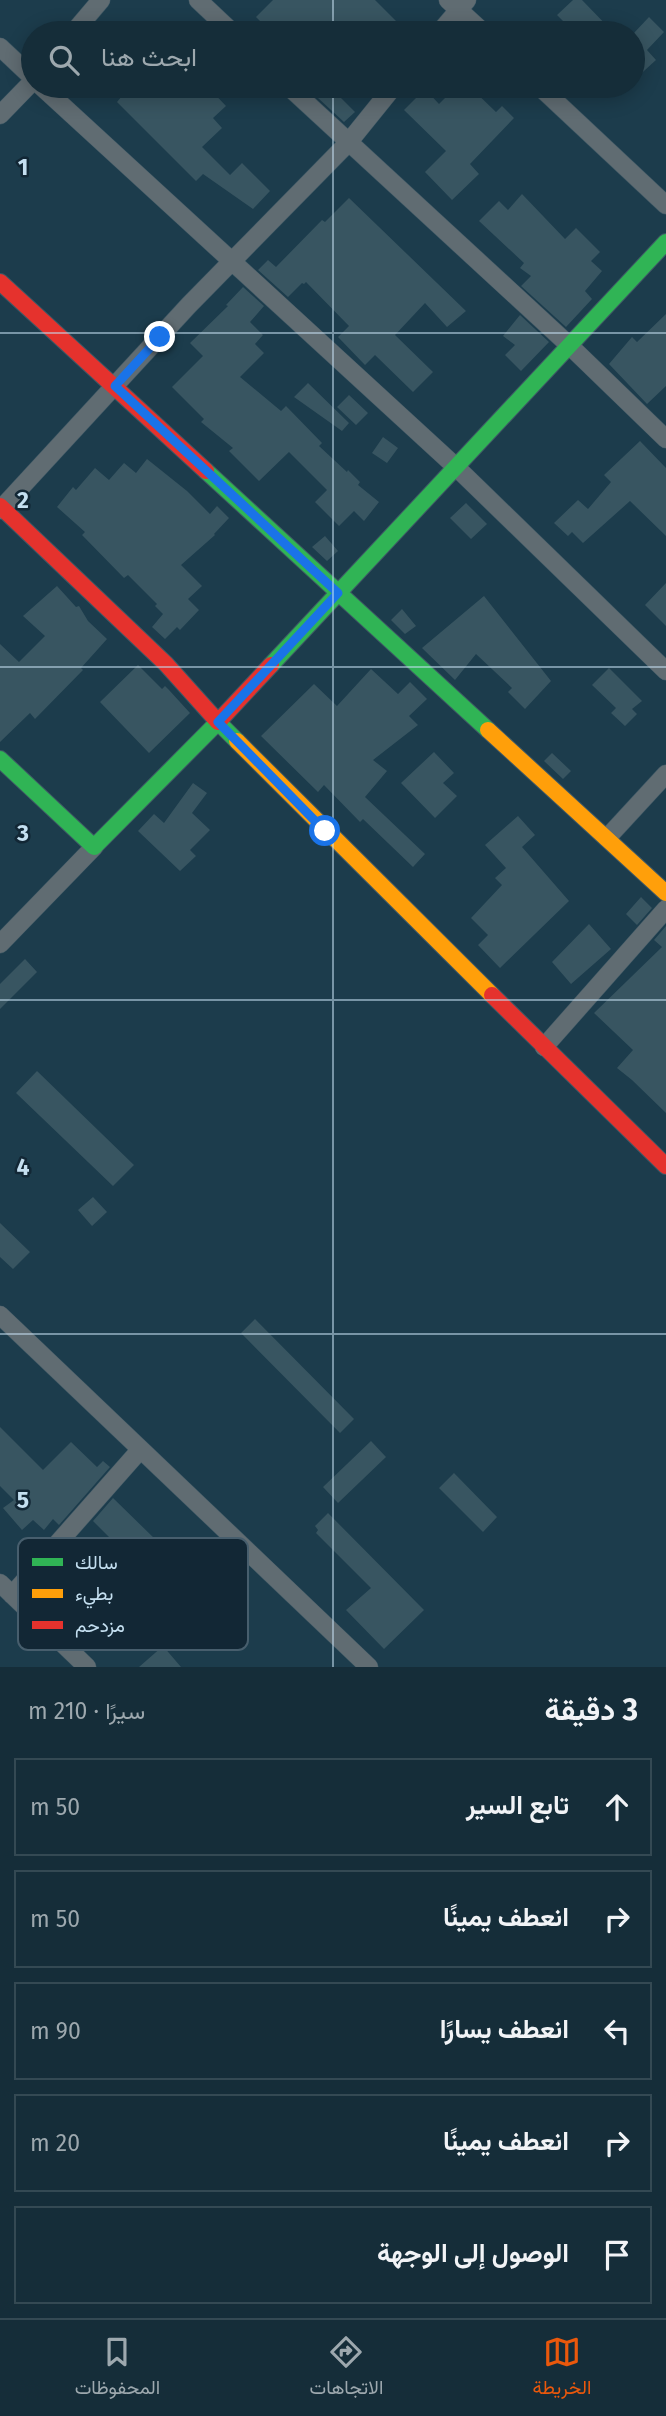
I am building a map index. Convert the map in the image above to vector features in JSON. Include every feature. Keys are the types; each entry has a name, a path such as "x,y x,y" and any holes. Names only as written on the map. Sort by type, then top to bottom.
{"street":[{"path":"83,21 101,0"},
{"path":"198,0 220,21"},
{"path":"447,21 458,3 474,21"},
{"path":"0,47 21,67"},
{"path":"0,115 21,92"},
{"path":"54,98 456,467 666,671"},
{"path":"300,98 570,346 666,439"},
{"path":"384,98 348,144 182,313 1,508 166,664 218,722 666,1166"},
{"path":"552,98 666,205"},
{"path":"0,944 218,722 666,242"},
{"path":"0,282 666,893"},
{"path":"0,759 94,847"},
{"path":"607,838 666,774"},
{"path":"544,1047 666,909"},
{"path":"0,1315 233,1538"},
{"path":"55,1538 140,1450"},
{"path":"248,1552 369,1667"},
{"path":"65,1650 78,1664"}],"building":[{"path":"273,0 375,0 396,21 260,21 256,17"},
{"path":"573,0 582,0 602,21 563,21 557,15"},
{"path":"649,17 664,32 647,50 656,60 645,70 645,21"},
{"path":"120,98 218,98 226,106 213,118 222,128 202,147 230,175 242,163 270,191 253,209 203,174 196,181 117,102"},
{"path":"318,98 341,98 355,112 344,122"},
{"path":"416,98 433,98 439,104 445,98 481,98 496,112 502,106 514,118 470,164 479,174 452,200 425,172 446,151 404,110"},
{"path":"522,194 565,239 576,228 600,252 591,261 602,271 585,291 592,299 566,327 521,286 531,276 520,268 524,263 479,221 499,201 508,210"},
{"path":"349,198 466,311 447,327 425,303 395,335 433,372 413,392 375,355 365,365 338,337 349,326 306,282 288,297 258,270 268,260 276,267 322,220 325,222"},
{"path":"243,287 264,306 250,322 263,335 255,344 264,353 240,377 281,411 286,406 322,443 319,446 347,472 348,470 360,482 358,485 379,502 364,521 354,511 339,526 315,502 327,490 289,452 259,481 229,451 233,448 201,422 204,419 172,387 203,356 190,343 228,306 226,305"},
{"path":"666,314 666,386 647,404 609,364 632,337 637,342"},
{"path":"520,315 549,342 521,371 505,355 515,345 503,336"},
{"path":"308,383 349,423 342,431 294,397"},
{"path":"349,395 368,413 356,425 337,407"},
{"path":"383,437 398,448 387,463 372,453"},
{"path":"640,441 666,468 666,536 630,501 583,543 572,532 568,536 554,523 578,500 588,509 611,482 604,475"},
{"path":"147,459 187,491 210,514 217,506 229,518 215,535 181,565 202,586 188,599 199,610 180,630 177,627 165,639 152,627 163,614 155,606 157,604 128,575 124,578 82,535 85,532 57,507 73,487 76,490 95,468 109,480 124,463 136,473"},
{"path":"466,503 487,524 471,539 450,518"},
{"path":"325,536 338,551 327,561 312,547"},
{"path":"666,583 666,626 645,605"},
{"path":"57,586 76,607 79,606 88,621 107,639 81,668 83,670 35,719 30,713 0,742 0,644 19,662 45,636 23,616"},
{"path":"484,596 551,681 525,709 508,692 512,688 476,654 455,680 422,648"},
{"path":"402,609 416,626 405,634 391,620"},
{"path":"138,665 162,689 165,686 190,713 149,753 100,702"},
{"path":"609,668 642,701 632,709 637,714 625,726 611,713 616,708 592,685"},
{"path":"371,669 398,694 410,682 427,699 409,716 418,725 373,760 387,771 365,797 425,854 413,867 363,819 360,822 324,785 318,792 261,736 314,684 337,706"},
{"path":"434,752 454,773 443,783 457,796 435,818 401,783"},
{"path":"552,753 571,771 563,779 544,761"},
{"path":"193,783 207,793 192,813 210,830 190,850 196,856 180,871 138,831 154,814 164,823"},
{"path":"518,816 535,835 522,847 569,901 500,968 478,945 488,935 471,918 502,885 495,878 506,868 485,845"},
{"path":"641,897 652,908 637,925 626,914"},
{"path":"589,924 611,949 571,984 552,962"},
{"path":"666,926 666,1113 617,1068 633,1050 594,1013 662,947 654,940"},
{"path":"25,959 37,972 0,1009 0,984"},
{"path":"37,1071 134,1165 113,1186 16,1093"},
{"path":"93,1197 107,1212 92,1226 78,1210"},
{"path":"0,1223 30,1252 13,1269 0,1257"},
{"path":"255,1319 354,1419 340,1433 241,1333"},
{"path":"0,1427 43,1470 71,1442 97,1467 103,1461 110,1467 59,1525 53,1519 44,1530 33,1520 22,1530 3,1508 14,1500 0,1486"},
{"path":"371,1441 386,1457 338,1503 323,1487"},
{"path":"454,1473 497,1517 483,1532 439,1488"},
{"path":"113,1498 154,1538 110,1538 93,1521"},
{"path":"328,1513 424,1610 384,1649 346,1610 371,1588 316,1533 318,1530 315,1526"},
{"path":"158,1650 166,1650 181,1667 139,1667"}],"traffic: fast":[{"path":"271,665 666,242"},
{"path":"206,471 488,730"},
{"path":"0,759 94,847 218,722 237,741"}],"traffic: slow":[{"path":"488,730 666,893"},
{"path":"237,741 492,995"}],"traffic: jam":[{"path":"0,282 206,471"},
{"path":"0,506 166,664 218,722 271,665"},
{"path":"492,995 666,1166"}],"route":[{"path":"160,337 115,386 338,593 218,722 325,831"}]}
